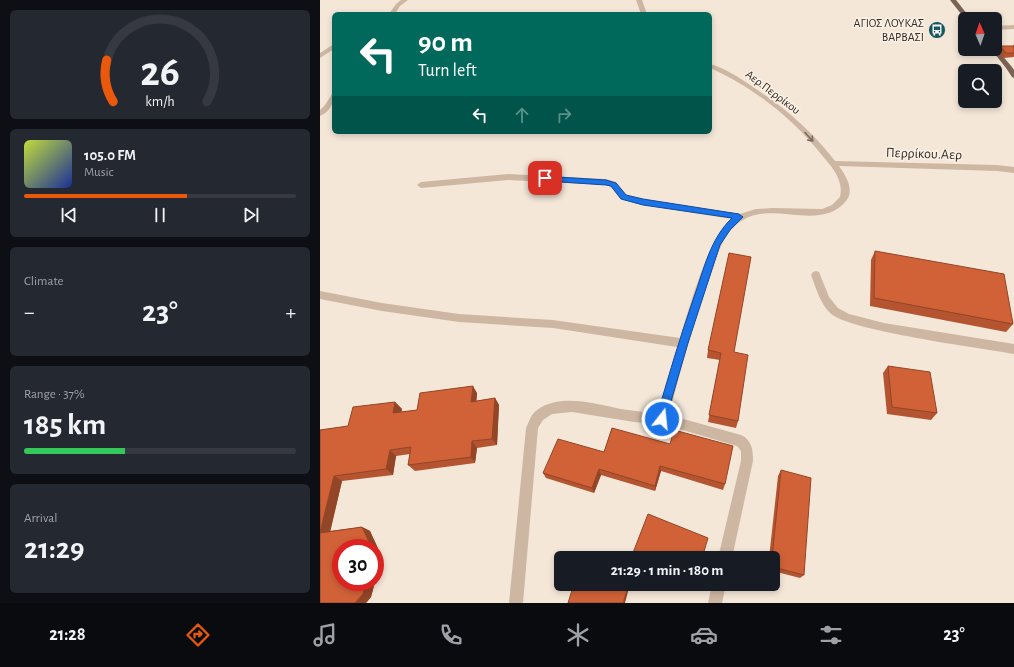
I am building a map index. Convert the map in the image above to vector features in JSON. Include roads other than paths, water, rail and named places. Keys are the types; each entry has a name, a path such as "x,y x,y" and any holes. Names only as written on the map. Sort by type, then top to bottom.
{"main road":[{"path":"953,0 962,12"},
{"path":"999,56 1014,76"}],"street":[{"path":"393,12 398,5 405,0"},
{"path":"639,0 643,12"},
{"path":"1002,28 1014,27"},
{"path":"320,56 332,47"},
{"name":"Αερ.Περρίκου","path":"712,67 725,71 739,80 793,119 832,163 844,181 846,192 839,205 832,209 817,212 771,210 755,211 739,217"},
{"path":"320,114 328,106 332,99"},
{"name":"Περρίκου.Αερ","path":"832,163 997,168 1014,170"},
{"path":"421,185 508,177 606,182 614,184 624,197 643,202 739,217"},
{"path":"662,419 683,343 716,245 727,228 739,217"},
{"path":"816,275 825,299 834,311 847,318 884,327 1014,348"},
{"path":"320,295 382,307 458,318 553,324 683,343"},
{"path":"516,603 532,428 542,412 553,408 583,408 631,416 662,419 741,440 747,448 747,461 727,551"},
{"path":"715,603 718,591"}],"place":[{"name":"ΑΓΙΟΣ ΛΟΥΚΑΣ ΒΑΡΒΑΣΙ","path":"937,30"}]}
